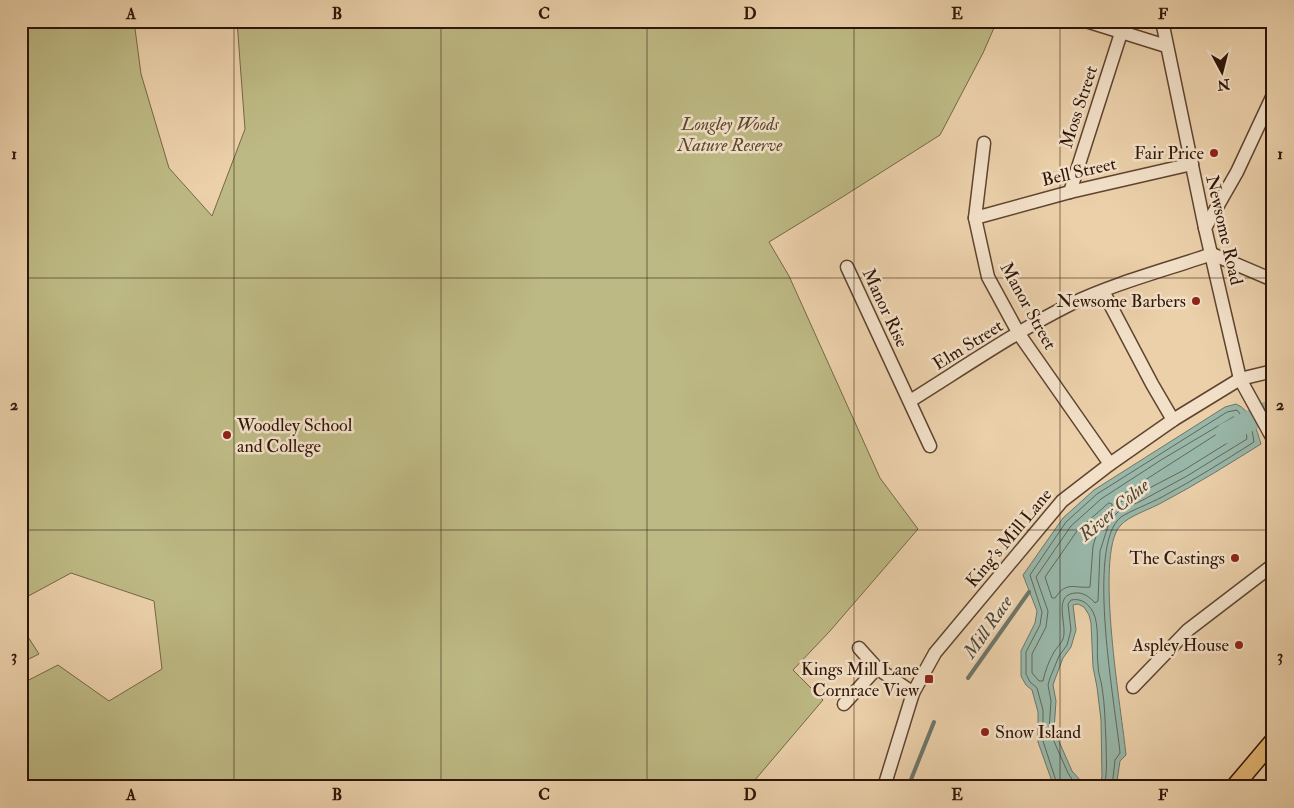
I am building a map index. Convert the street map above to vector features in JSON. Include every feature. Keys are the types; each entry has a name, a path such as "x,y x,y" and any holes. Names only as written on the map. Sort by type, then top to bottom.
{"main road":[{"path":"1234,787 1273,741"}],"street":[{"path":"1086,21 1166,46"},
{"name":"Newsome Road","path":"1162,21 1205,228 1242,383 1273,439"},
{"name":"Moss Street","path":"1070,192 1121,33"},
{"path":"1205,228 1237,172 1273,95"},
{"name":"Manor Street","path":"984,143 975,218 988,277 1019,334 1110,464"},
{"name":"Bell Street","path":"975,218 1070,192 1192,164"},
{"path":"1212,254 1273,280"},
{"name":"Elm Street","path":"910,401 1071,304 1103,291 1212,254"},
{"name":"Manor Rise","path":"847,267 930,446"},
{"path":"1103,291 1152,384 1174,420"},
{"name":"King's Mill Lane","path":"884,787 913,693 936,653 1062,501 1110,464 1174,420 1242,383 1273,371"},
{"path":"1133,687 1188,630 1273,564"},
{"path":"859,648 877,668 913,693"},
{"path":"844,704 877,668"}],"green space":[{"name":"Longley Woods Nature Reserve","path":"21,21 134,21 141,74 169,168 212,216 245,129 237,21 997,21 983,53 940,135 769,242 789,276 880,478 918,529 830,631 793,670 823,700 749,787 21,787 21,684 58,665 109,701 162,669 154,601 71,573 21,600"},
{"path":"21,626 39,654 21,663"}],"water":[{"path":"1236,404 1246,411 1255,427 1261,444 1158,505 1128,519 1120,526 1113,542 1109,568 1109,600 1115,672 1126,755 1120,761 1116,787 1099,787 1102,777 1101,720 1093,667 1091,623 1084,607 1078,604 1073,605 1076,630 1071,647 1063,658 1053,685 1056,701 1054,730 1072,771 1081,781 1083,787 1054,787 1038,742 1038,712 1032,690 1026,685 1021,676 1021,651 1035,623 1037,611 1023,575 1063,518 1094,490 1225,407"}],"waterway":[{"name":"River Colne","path":"1226,433 1273,409"},
{"name":"Mill Race","path":"968,678 1029,592"},
{"name":"Mill Race","path":"908,787 934,722"}],"place":[{"name":"Fair Price","path":"1214,153"},
{"name":"Newsome Barbers","path":"1196,301"},
{"name":"Woodley School and College","path":"227,435"},
{"name":"The Castings","path":"1235,558"},
{"name":"Aspley House","path":"1239,645"},
{"name":"Kings Mill Lane Cornrace View","path":"929,679"},
{"name":"Snow Island","path":"985,732"}]}
